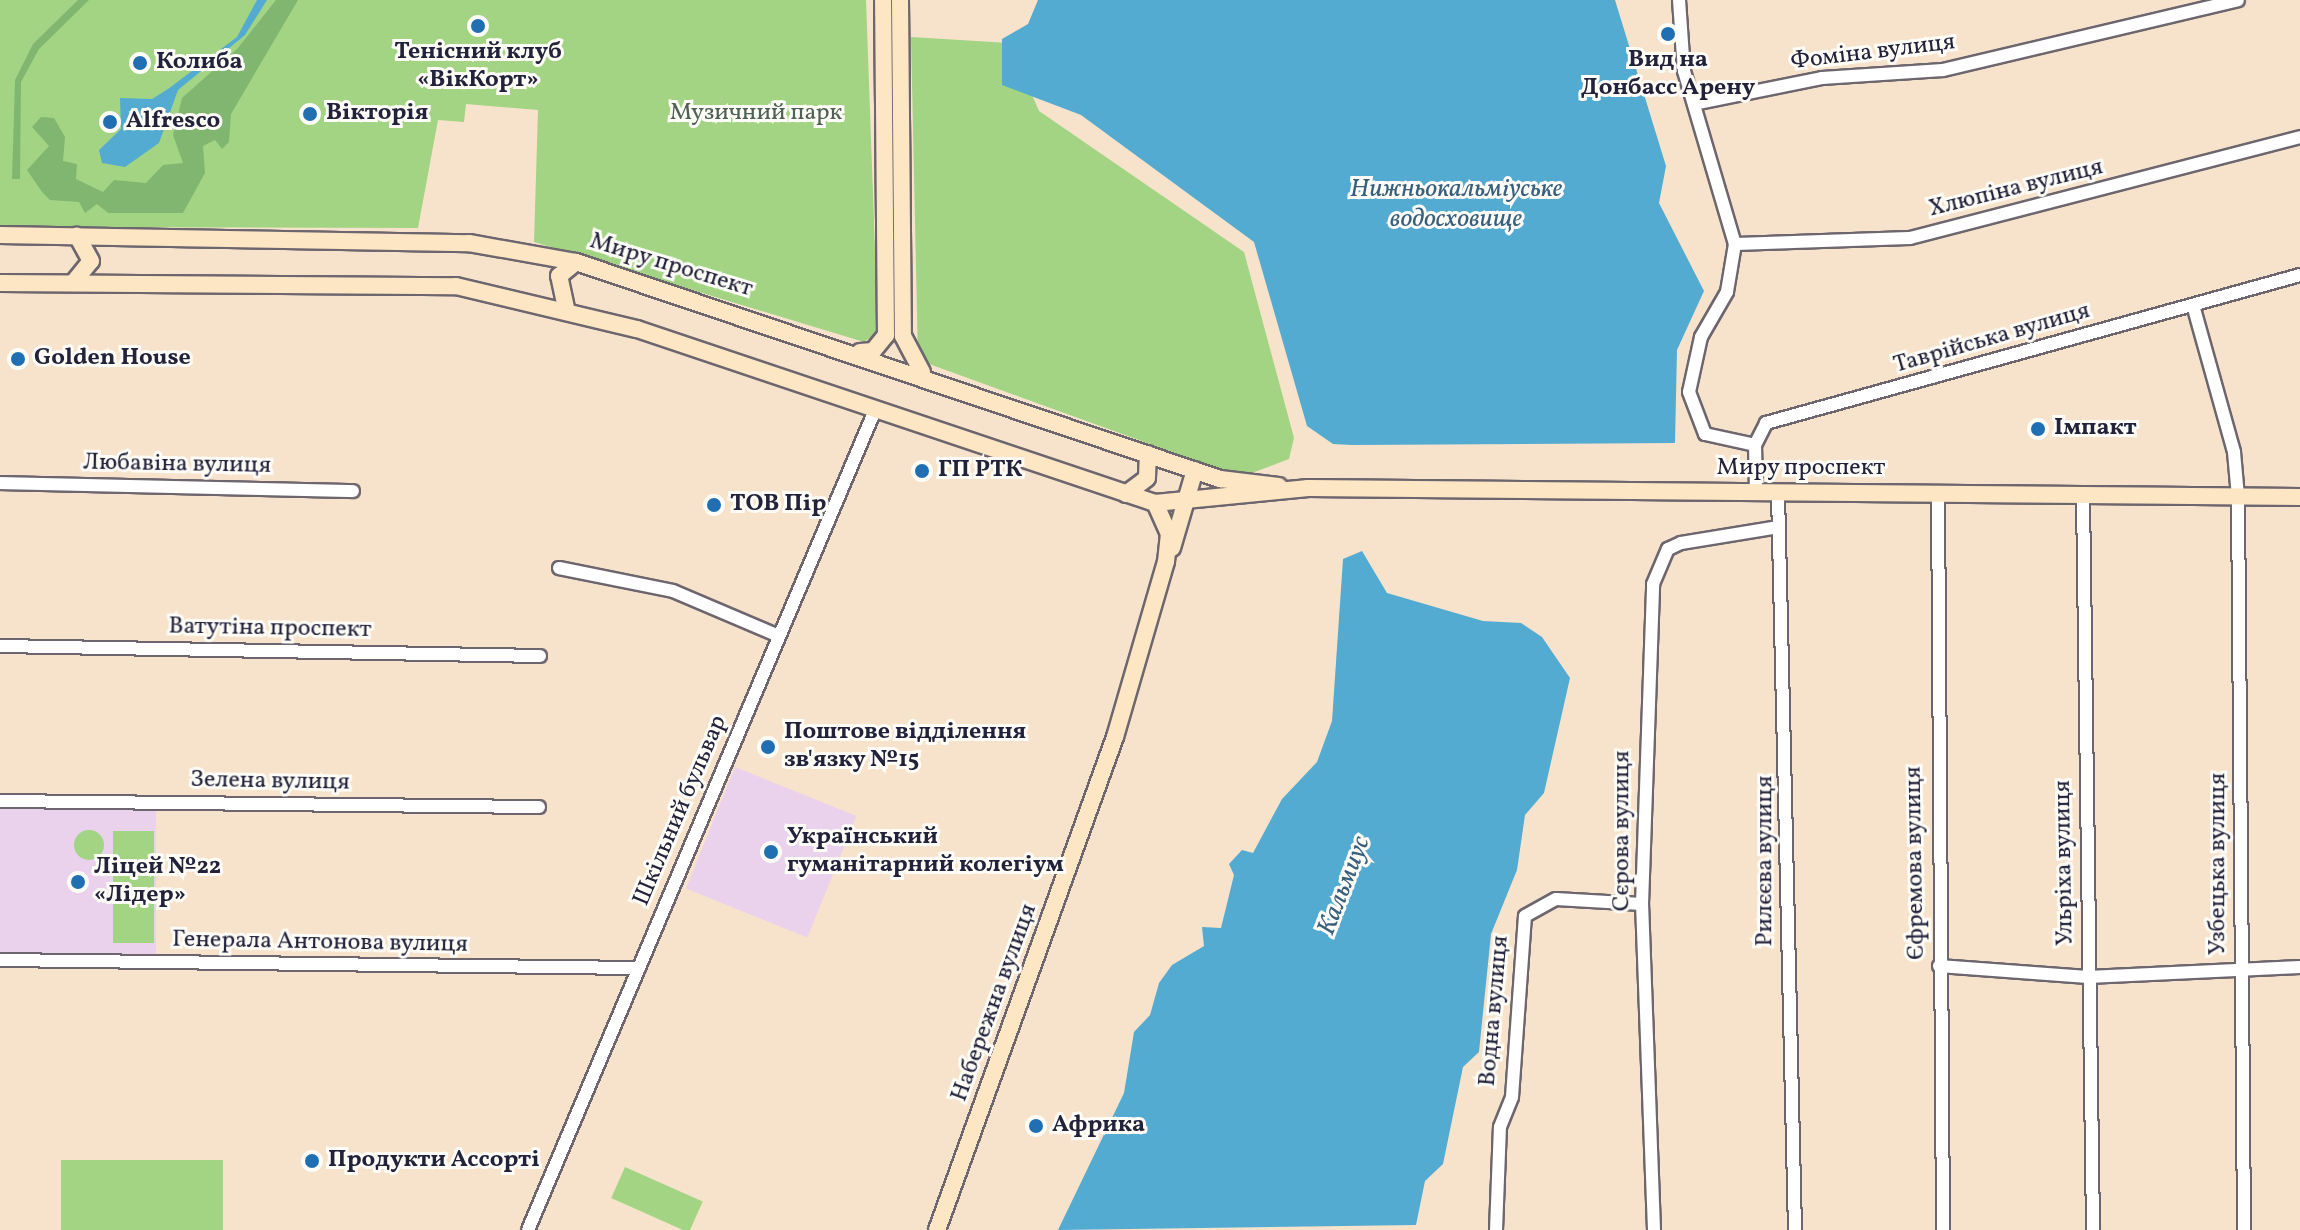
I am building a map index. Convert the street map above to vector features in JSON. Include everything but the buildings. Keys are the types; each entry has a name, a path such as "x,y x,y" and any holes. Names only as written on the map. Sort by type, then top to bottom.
{"main road":[{"path":"892,5 894,174 903,336 923,373"},
{"path":"859,352 873,351 886,335 894,174"},
{"name":"Миру проспект","path":"0,235 469,243 576,262 923,373 1195,470 1304,488 2300,497"},
{"path":"73,283 91,261 77,236"},
{"path":"566,308 559,276 576,262"},
{"name":"Миру проспект","path":"0,283 456,286 566,308 1155,503 1223,500 1304,488"},
{"path":"1126,494 1147,478 1148,454"},
{"path":"1166,562 1190,503 1195,470"},
{"path":"1179,532 1223,500"},
{"path":"1155,503 1169,534 1166,562"},
{"name":"Набережна вулиця","path":"937,1230 1101,784 1166,562"}],"street":[{"path":"1680,0 1684,71 1698,103 1735,244 1727,292 1701,337 1689,392 1705,434 1755,445 1756,492"},
{"name":"Фоміна вулиця","path":"1698,103 1822,78 1943,70 2238,0"},
{"name":"Хлюпіна вулиця","path":"1735,244 1910,238 2300,137"},
{"name":"Таврійська вулиця","path":"1755,445 1766,423 2300,275"},
{"name":"Узбецька вулиця","path":"2193,305 2234,452 2238,497 2244,1230"},
{"name":"Шкільний бульвар","path":"528,1230 875,410"},
{"name":"Любавіна вулиця","path":"0,483 353,491"},
{"name":"Рилєєва вулиця","path":"1778,493 1795,1230"},
{"name":"Єфремова вулиця","path":"1938,494 1943,1230"},
{"name":"Ульріха вулиця","path":"2083,495 2093,1230"},
{"name":"Сєрова вулиця","path":"1654,1230 1642,904 1658,565 1668,549 1703,535 1779,527"},
{"path":"559,568 673,591 779,636"},
{"name":"Ватутіна проспект","path":"0,646 540,656"},
{"name":"Зелена вулиця","path":"0,801 539,807"},
{"name":"Водна вулиця","path":"1496,1230 1500,1127 1512,1097 1525,916 1556,899 1642,904"},
{"name":"Генерала Антонова вулиця","path":"0,960 639,968"},
{"path":"1939,966 2088,977 2300,967"}],"shaded area":[{"name":"Український гуманітарний колегіум","path":"735,767 856,816 807,938 686,888"},
{"name":"Ліцей №22 «Лідер»","path":"0,807 156,807 156,956 0,956"}],"green space":[{"name":"Музичний парк","path":"0,0 866,0 878,332 864,342 534,242 538,110 466,104 464,122 438,120 418,228 0,227"},
{"path":"78,0 89,0 39,49 21,82 20,179 12,179 15,80 33,44"},
{"path":"276,0 298,0 231,114 229,142 222,149 215,140 203,146 205,173 183,213 108,213 97,204 85,213 79,202 50,200 42,192 27,170 49,146 32,127 41,117 54,118 65,137 63,161 77,164 76,179 103,192 114,180 146,183 163,165 183,163 173,135 182,98 237,49"},
{"path":"911,37 1009,43 1039,111 1244,252 1294,438 1289,459 1241,477 918,360"},
{"path":"89,830 100,834 104,845 100,856 89,860 78,856 74,845 78,834"},
{"path":"113,831 154,831 154,943 113,943"},
{"path":"61,1160 223,1160 223,1230 61,1230"},
{"path":"625,1167 703,1202 690,1230 683,1230 611,1198"}],"water":[{"path":"257,0 267,0 245,35 178,90 159,143 125,167 102,163 99,150 121,129 120,98 152,99 168,89 237,37"},
{"name":"Нижньокальміуське водосховище","path":"1038,0 1615,0 1666,166 1659,203 1704,291 1677,350 1675,443 1352,445 1333,444 1307,426 1254,242 1081,115 1002,85 1002,39 1028,24"},
{"name":"Кальмиус","path":"1362,551 1387,593 1483,621 1521,623 1542,637 1570,678 1544,793 1525,815 1517,870 1491,934 1479,1052 1463,1067 1443,1164 1425,1181 1416,1225 1058,1230 1124,1093 1134,1032 1150,1015 1159,983 1172,965 1204,946 1202,927 1221,928 1234,875 1229,864 1242,850 1253,853 1282,799 1317,762 1332,721 1343,559"}],"place":[{"name":"Тенісний клуб «ВікКорт»","path":"478,26"},
{"name":"Вид на Донбасс Арену","path":"1668,34"},
{"name":"Колиба","path":"140,63"},
{"name":"Вікторія","path":"310,114"},
{"name":"Alfresco","path":"110,122"},
{"name":"Golden House","path":"18,359"},
{"name":"Iмпакт","path":"2038,429"},
{"name":"ГП РТК","path":"922,471"},
{"name":"ТОВ Пір","path":"714,505"},
{"name":"Поштове відділення зв'язку №15","path":"768,747"},
{"name":"Український гуманітарний колегіум","path":"771,852"},
{"name":"Ліцей №22 «Лідер»","path":"78,882"},
{"name":"Африка","path":"1036,1126"},
{"name":"Продукти Ассорті","path":"312,1161"}]}
